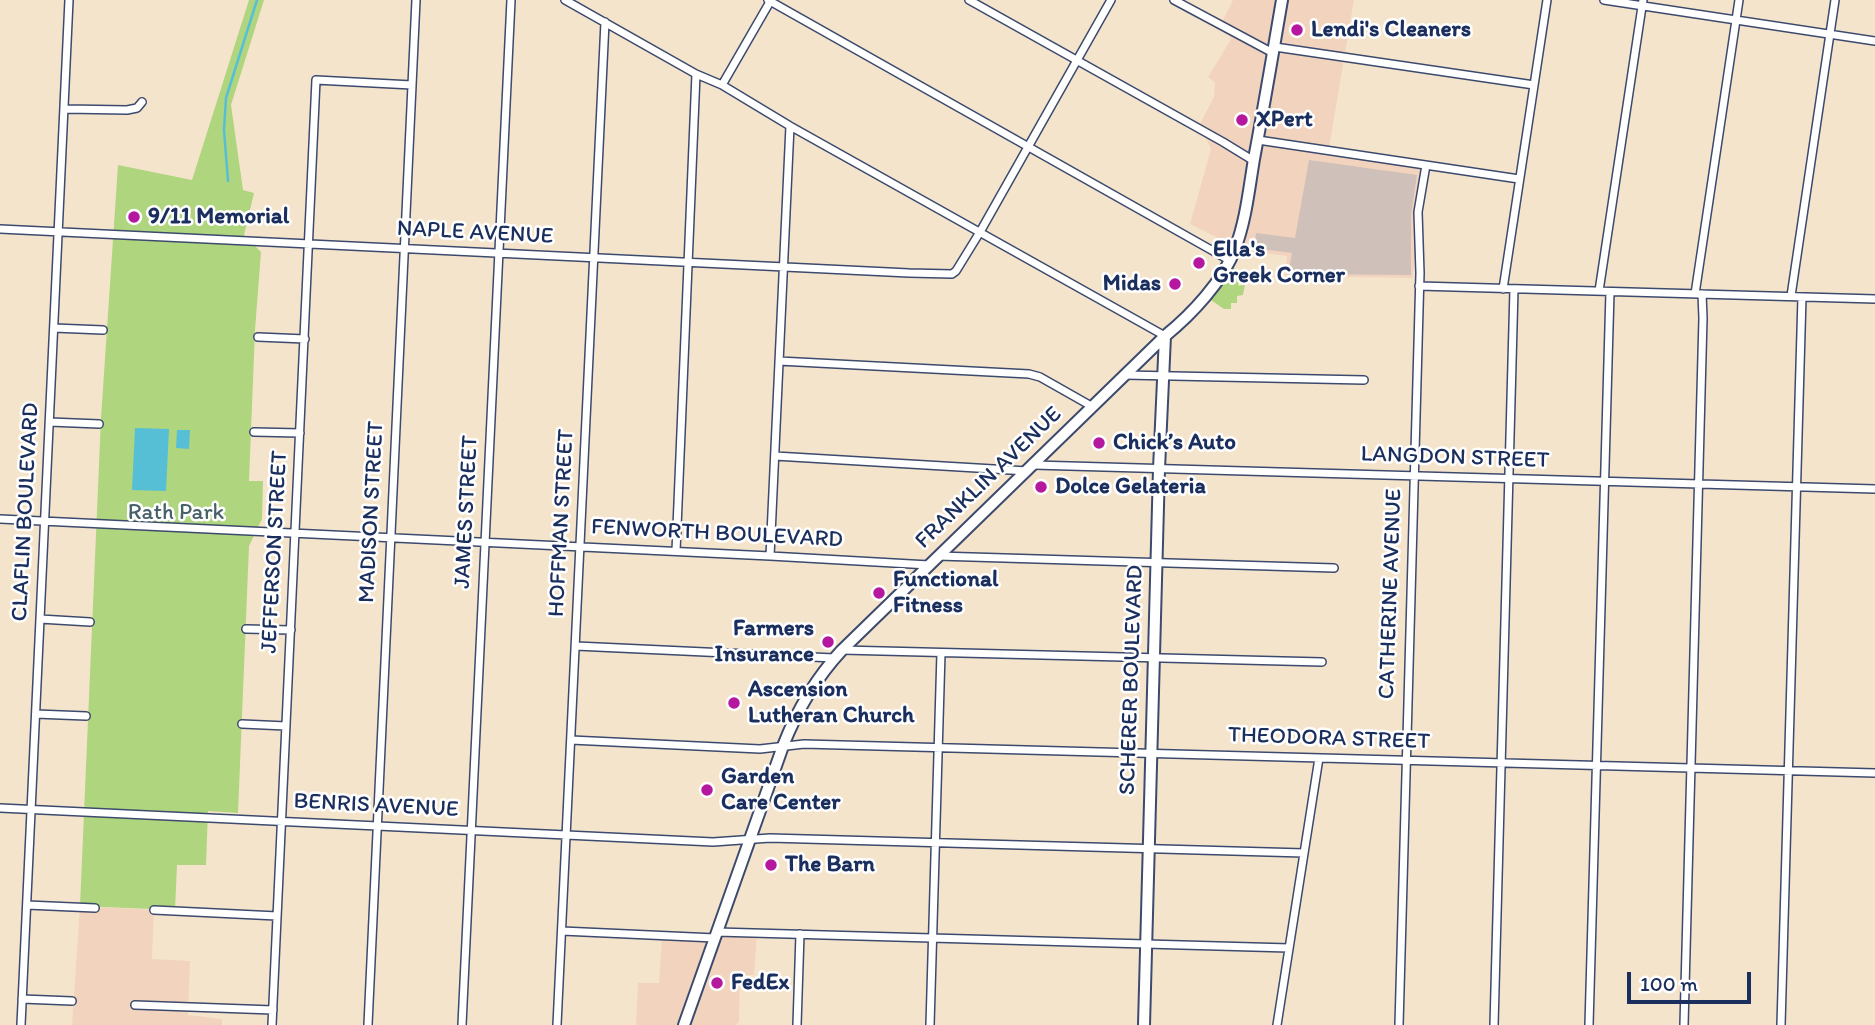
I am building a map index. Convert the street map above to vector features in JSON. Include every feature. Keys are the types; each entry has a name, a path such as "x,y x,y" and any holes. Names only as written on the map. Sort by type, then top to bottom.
{"main road":[{"name":"FRANKLIN AVENUE","path":"685,1025 783,746 803,700 838,654 1183,321 1205,296 1235,250 1258,140 1282,0"},
{"name":"SCHERER BOULEVARD","path":"1144,1025 1165,336"}],"street":[{"name":"CLAFLIN BOULEVARD","path":"21,1025 69,0"},
{"name":"MADISON STREET","path":"368,1025 416,0"},
{"name":"JAMES STREET","path":"463,1025 511,0"},
{"path":"565,0 696,74 722,85 790,126 1165,336"},
{"path":"969,0 1254,161"},
{"path":"981,232 1111,0"},
{"path":"1174,0 1274,50 1534,85"},
{"path":"1503,289 1547,0"},
{"path":"1604,0 1642,3 1875,41"},
{"path":"1684,1025 1703,318 1698,294 1739,0"},
{"path":"1791,296 1835,0"},
{"path":"722,85 770,1 1229,260"},
{"path":"1599,291 1642,3"},
{"name":"HOFFMAN STREET","path":"557,1025 605,22"},
{"path":"676,551 696,74"},
{"name":"JEFFERSON STREET","path":"272,1025 316,80 412,85"},
{"path":"65,109 127,110 136,108 142,102"},
{"path":"770,556 790,126"},
{"path":"1258,140 1519,179"},
{"name":"CATHERINE AVENUE","path":"1399,1025 1419,286 1418,212 1426,165"},
{"name":"NAPLE AVENUE","path":"0,229 947,274 956,271 981,232"},
{"path":"1419,286 1875,299"},
{"path":"1494,1025 1514,289"},
{"path":"1589,1025 1610,292"},
{"path":"1781,1025 1802,297"},
{"path":"54,328 103,330"},
{"path":"258,337 305,339"},
{"path":"779,361 1029,374 1040,377 1093,407"},
{"path":"1125,375 1364,380"},
{"path":"50,422 99,424"},
{"path":"254,432 300,433"},
{"name":"LANGDON STREET","path":"775,456 1030,468 1875,488"},
{"name":"FENWORTH BOULEVARD","path":"0,519 929,565"},
{"path":"938,556 1334,568"},
{"path":"40,619 90,622"},
{"path":"246,629 291,631"},
{"path":"576,646 838,654 941,653 1322,662"},
{"path":"930,1025 941,653"},
{"path":"36,715 86,716"},
{"path":"242,724 286,726"},
{"name":"THEODORA STREET","path":"571,740 760,749 804,744 938,747 1875,774"},
{"path":"1277,1025 1319,758"},
{"name":"BENRIS AVENUE","path":"0,808 713,842 770,838 1304,853"},
{"path":"27,905 95,908"},
{"path":"154,911 277,916"},
{"path":"562,931 933,937 1289,948"},
{"path":"797,1025 800,934"},
{"path":"22,999 72,1001"},
{"path":"135,1005 273,1010"}],"shaded area":[{"path":"1233,0 1354,0 1329,148 1421,168 1413,278 1285,276 1287,256 1242,250 1190,224 1211,149 1200,124 1214,97 1215,83 1208,77 1231,39 1222,22"},
{"path":"1309,160 1417,175 1411,215 1411,275 1288,274 1292,253 1254,248 1256,233 1295,238"},
{"path":"80,906 154,910 152,959 190,961 188,1015 222,1019 222,1025 72,1025"},
{"path":"716,931 757,932 754,975 740,975 739,1022 736,1025 636,1025 638,983 659,983 662,937 712,939"}],"green space":[{"name":"Rath Park","path":"249,0 264,0 231,105 243,190 254,193 244,235 261,252 249,481 263,481 262,519 249,546 238,813 208,811 206,865 177,865 175,910 80,906 101,418 118,165 192,180"},
{"path":"1227,264 1242,273 1239,286 1245,284 1243,295 1237,296 1237,303 1231,303 1231,309 1224,309 1205,296"}],"water":[{"path":"135,428 169,429 166,491 132,490"},
{"path":"177,430 190,430 189,449 176,448"}],"waterway":[{"path":"228,181 224,130 226,98 257,0"}],"place":[{"name":"Lendi's Cleaners","path":"1297,30"},
{"name":"XPert","path":"1242,120"},
{"name":"9/11 Memorial","path":"134,217"},
{"name":"Ella's Greek Corner","path":"1199,263"},
{"name":"Midas","path":"1175,284"},
{"name":"Chick’s Auto","path":"1099,443"},
{"name":"Dolce Gelateria","path":"1041,487"},
{"name":"Functional Fitness","path":"879,593"},
{"name":"Farmers Insurance","path":"828,642"},
{"name":"Ascension Lutheran Church","path":"734,703"},
{"name":"Garden Care Center","path":"707,790"},
{"name":"The Barn","path":"771,865"},
{"name":"FedEx","path":"717,983"}]}
